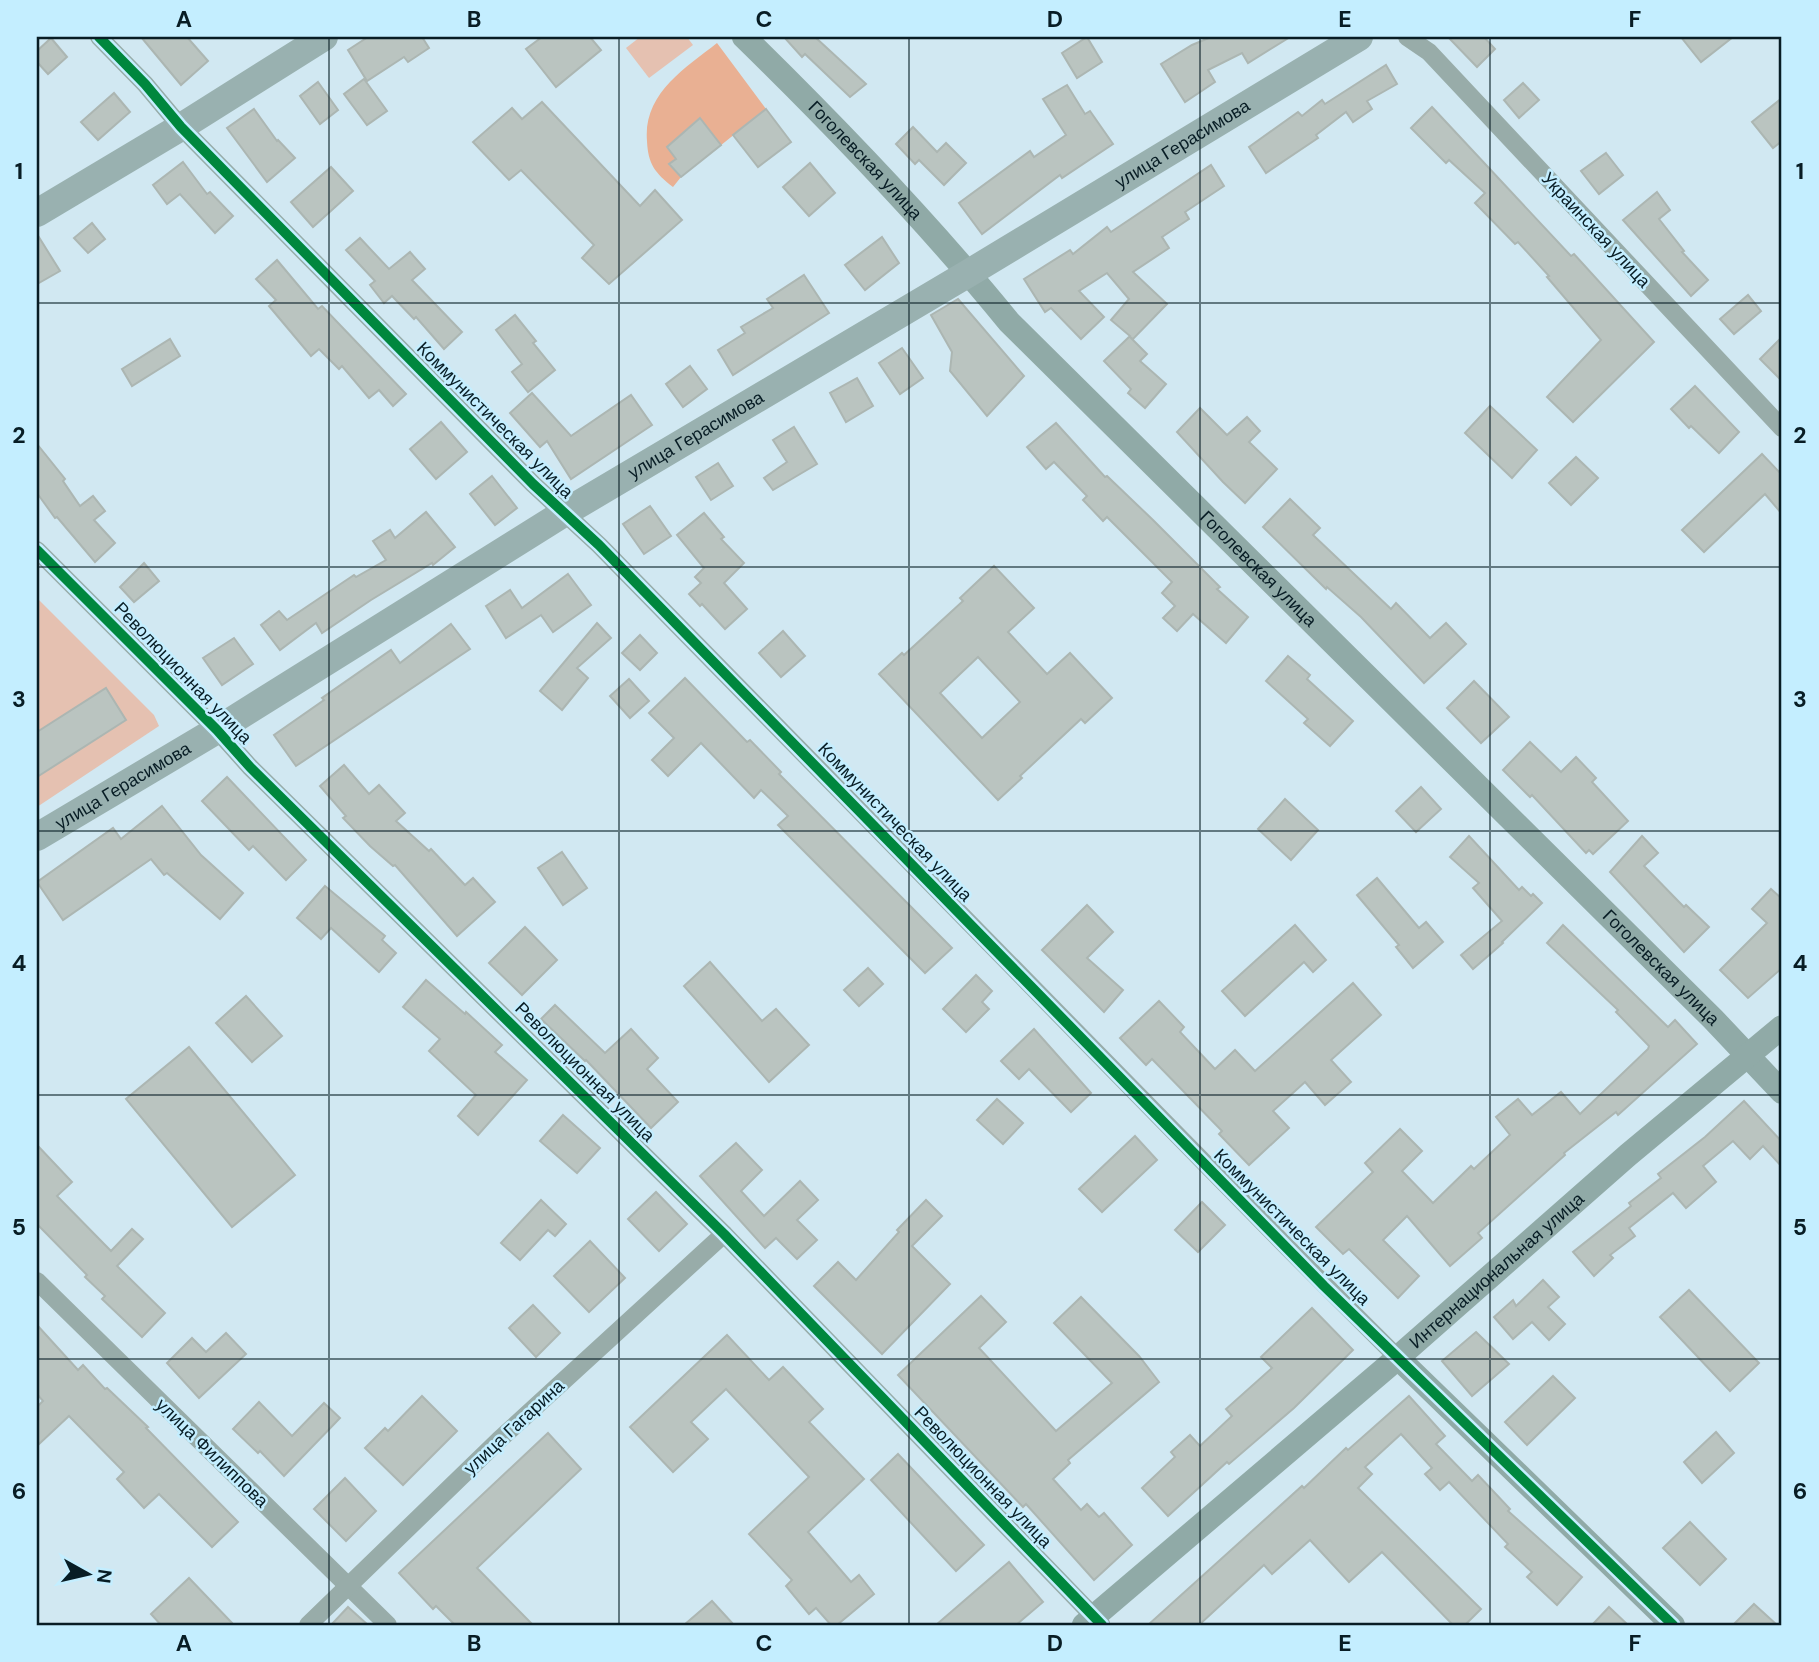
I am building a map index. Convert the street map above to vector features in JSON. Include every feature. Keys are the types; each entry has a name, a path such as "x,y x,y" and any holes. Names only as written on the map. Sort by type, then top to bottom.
{"main road":[{"path":"37,213 324,37"},
{"name":"улица Герасимова","path":"37,837 216,730 564,513 969,273 1359,37"}],"street":[{"name":"Коммунистическая улица","path":"99,37 145,84 181,127 564,513 600,545 1306,1267 1673,1625"},
{"name":"Гоголевская улица","path":"744,37 832,123 969,273 1009,322 1713,1019 1782,1092"},
{"name":"Украинская улица","path":"1407,37 1429,52 1782,428"},
{"name":"Революционная улица","path":"37,550 260,777 724,1234 1093,1622"},
{"name":"Интернациональная улица","path":"1093,1622 1628,1155 1782,1027"},
{"name":"улица Гагарина","path":"308,1625 499,1440 724,1234"},
{"name":"улица Филиппова","path":"37,1281 388,1625"}],"shaded area":[{"path":"640,37 687,37 693,45 649,78 626,48"},
{"path":"717,43 766,109 715,150 703,136 710,130 699,118 667,147 676,159 669,165 681,177 673,187 657,172 649,156 648,124 652,110 668,84"},
{"path":"37,598 154,715 159,726 37,807"}],"building":[{"path":"141,37 187,37 208,61 181,85"},
{"path":"368,37 422,37 429,48 408,62 404,57 367,81 348,50"},
{"path":"542,37 590,37 601,50 556,87 526,49"},
{"path":"784,37 815,37 866,84 850,97 805,54 802,57"},
{"path":"1087,37 1102,62 1077,78 1062,53"},
{"path":"1211,37 1290,37 1248,63 1242,53 1208,70 1215,82 1185,102 1161,64"},
{"path":"1448,37 1484,37 1495,49 1477,67"},
{"path":"1681,37 1733,37 1701,62"},
{"path":"51,38 67,57 48,74 37,62 37,51"},
{"path":"1386,65 1397,84 1367,101 1372,109 1353,122 1346,112 1316,135 1318,138 1266,173 1249,147 1298,112 1302,116 1322,100 1325,104"},
{"path":"364,79 387,111 367,125 344,94"},
{"path":"318,82 338,110 320,124 300,96"},
{"path":"1523,83 1539,100 1519,118 1504,100"},
{"path":"1067,85 1085,114 1090,111 1113,144 1062,178 1060,175 982,234 959,203 1030,151 1034,157 1066,135 1043,99"},
{"path":"114,93 130,112 98,140 81,122"},
{"path":"1782,98 1782,141 1773,148 1752,122"},
{"path":"542,102 640,206 655,190 682,220 609,284 582,258 594,245 521,170 509,180 473,142 512,108 522,119"},
{"path":"1432,107 1571,256 1574,254 1654,342 1573,422 1547,397 1601,340 1518,242 1515,244 1475,203 1485,193 1449,160 1446,163 1411,128"},
{"path":"254,109 277,141 295,158 267,182 227,128"},
{"path":"766,109 791,142 758,167 733,135"},
{"path":"700,118 721,145 681,177 669,164 676,159 667,147"},
{"path":"913,127 937,152 946,143 966,163 944,185 919,160 915,164 896,144"},
{"path":"1606,153 1623,175 1599,194 1581,171"},
{"path":"183,162 207,194 210,192 233,216 215,233 180,194 167,204 153,185"},
{"path":"810,163 835,193 809,216 783,187"},
{"path":"1211,165 1224,186 1185,212 1189,219 1162,237 1169,248 1133,272 1167,304 1133,339 1130,337 1147,354 1140,361 1166,384 1145,408 1128,393 1131,389 1104,361 1130,336 1111,320 1129,299 1107,273 1079,291 1104,317 1081,339 1051,308 1045,312 1024,279 1070,250 1073,254 1107,227 1111,232"},
{"path":"331,167 353,191 313,227 291,202"},
{"path":"1657,192 1670,210 1659,219 1684,251 1682,252 1708,280 1691,296 1623,220"},
{"path":"92,223 105,239 88,253 74,238"},
{"path":"37,234 60,271 37,284"},
{"path":"882,237 899,263 865,290 845,265"},
{"path":"360,238 389,269 410,252 425,269 412,280 462,332 444,349 416,317 414,319 392,296 384,303 370,285 375,281 346,250"},
{"path":"277,260 318,309 322,306 406,394 393,406 379,390 369,398 342,366 339,369 319,349 311,356 269,306 276,300 256,279"},
{"path":"804,275 829,313 733,375 718,350 745,333 741,327 773,308 767,299"},
{"path":"1748,295 1761,311 1734,334 1720,319"},
{"path":"958,299 1024,376 987,416 950,371 952,352 931,315"},
{"path":"515,315 555,370 528,392 512,372 522,364 496,330"},
{"path":"1782,337 1782,381 1760,359"},
{"path":"170,339 180,356 132,386 122,369"},
{"path":"902,348 923,378 900,394 879,363"},
{"path":"690,366 707,389 683,407 666,384"},
{"path":"857,378 873,406 846,422 830,393"},
{"path":"1695,386 1739,432 1719,453 1671,409"},
{"path":"532,393 571,436 631,395 652,425 571,479 547,441 540,447 510,413"},
{"path":"1490,406 1537,450 1512,478 1465,433"},
{"path":"1200,408 1227,435 1247,417 1260,431 1249,442 1277,469 1245,503 1177,432"},
{"path":"441,422 467,452 436,479 410,449"},
{"path":"1056,423 1105,477 1153,520 1220,587 1217,589 1248,617 1226,643 1193,614 1177,631 1163,618 1175,606 1162,593 1172,582 1107,517 1103,521 1083,500 1087,496 1054,462 1046,469 1027,447"},
{"path":"794,427 817,464 773,490 764,478 787,462 773,440"},
{"path":"37,444 65,479 63,481 80,506 93,496 105,511 94,520 115,543 95,562 57,517 55,518 37,493"},
{"path":"1762,454 1782,475 1782,514 1765,494 1704,552 1682,530"},
{"path":"1576,457 1598,478 1571,505 1549,483"},
{"path":"718,463 733,486 711,500 696,477"},
{"path":"492,476 517,508 495,525 470,494"},
{"path":"1290,499 1320,528 1313,535 1391,609 1396,603 1430,638 1446,623 1466,644 1424,683 1361,617 1327,587 1326,589 1263,527"},
{"path":"650,506 671,536 644,554 623,524"},
{"path":"426,512 455,547 433,565 432,563 371,600 322,633 316,623 280,650 261,625 279,611 287,620 354,575 356,577 386,560 373,541 390,530 395,538"},
{"path":"704,513 724,537 721,539 744,563 724,583 747,609 725,629 689,594 701,583 695,577 704,568 677,535"},
{"path":"144,563 159,581 134,602 120,587"},
{"path":"994,566 1034,608 1008,632 1047,674 1070,653 1112,698 1085,723 1081,719 998,800 879,674 963,601 960,598","holes":["978,657 1020,702 982,738 940,693"]},
{"path":"568,574 591,605 553,632 541,615 506,638 486,606 510,590 522,608"},
{"path":"597,623 611,638 577,668 588,678 562,710 540,691"},
{"path":"451,624 470,649 296,766 274,735 391,650 400,663"},
{"path":"783,631 805,656 781,677 759,653"},
{"path":"640,635 657,653 640,670 622,653"},
{"path":"234,638 253,664 222,685 203,658"},
{"path":"1288,656 1310,675 1307,679 1353,721 1330,746 1304,723 1308,719 1266,681"},
{"path":"685,678 747,742 750,740 781,772 779,774 952,948 925,973 778,825 788,816 761,790 754,798 701,743 668,776 652,760 674,738 649,713"},
{"path":"629,679 649,701 630,718 610,696"},
{"path":"1474,681 1509,717 1481,743 1447,708"},
{"path":"106,688 126,720 37,777 37,732"},
{"path":"1530,742 1561,772 1576,757 1596,778 1592,782 1628,821 1593,854 1589,850 1586,853 1532,795 1530,797 1503,770"},
{"path":"344,765 369,794 379,785 405,813 396,821 429,851 431,849 465,885 473,878 495,902 457,936 395,865 370,846 343,818 346,816 320,786"},
{"path":"227,777 306,860 286,880 253,846 249,850 202,801"},
{"path":"1421,787 1441,809 1416,832 1396,811"},
{"path":"1285,799 1318,830 1291,860 1258,829"},
{"path":"162,806 201,855 243,893 220,919 167,873 164,875 151,859 63,920 37,882 113,828 121,839"},
{"path":"1469,836 1519,890 1522,887 1542,903 1473,969 1461,955 1502,921 1473,888 1479,883 1450,857"},
{"path":"1642,836 1658,853 1644,866 1684,907 1686,905 1709,927 1684,952 1610,872"},
{"path":"562,852 587,888 563,905 538,868"},
{"path":"1377,878 1419,928 1426,922 1443,942 1413,968 1396,947 1399,945 1357,895"},
{"path":"325,886 385,936 382,940 396,953 379,972 331,928 321,939 297,918"},
{"path":"1771,889 1782,899 1782,968 1748,998 1720,970 1767,923 1752,909"},
{"path":"1087,905 1113,932 1087,958 1123,990 1104,1012 1042,950"},
{"path":"1295,925 1326,960 1313,972 1304,962 1245,1016 1222,991"},
{"path":"1563,925 1668,1027 1675,1020 1697,1044 1618,1115 1616,1112 1564,1153 1565,1155 1478,1233 1482,1238 1450,1266 1407,1216 1383,1240 1419,1276 1398,1298 1349,1249 1343,1254 1316,1227 1373,1172 1365,1163 1400,1129 1422,1151 1402,1171 1433,1203 1471,1166 1474,1169 1510,1135 1496,1117 1518,1099 1532,1115 1561,1092 1580,1114 1648,1049 1649,1046 1616,1012 1618,1010 1547,943"},
{"path":"525,927 557,960 522,995 489,963"},
{"path":"710,962 762,1021 776,1009 809,1045 769,1082 684,986"},
{"path":"868,968 883,984 859,1006 844,990"},
{"path":"976,975 992,991 982,1002 989,1009 966,1032 943,1009"},
{"path":"426,980 502,1045 495,1052 527,1080 478,1135 458,1116 476,1095 429,1051 440,1039 403,1007"},
{"path":"1353,983 1381,1015 1331,1060 1351,1082 1325,1105 1305,1082 1273,1111 1289,1128 1249,1165 1219,1134 1222,1131 1152,1059 1146,1065 1120,1038 1159,1001 1184,1027 1180,1032 1215,1069 1235,1050 1255,1071"},
{"path":"246,996 282,1036 252,1062 216,1023"},
{"path":"555,1005 605,1053 631,1029 658,1058 647,1069 678,1102 651,1128 586,1060 541,1019"},
{"path":"1034,1029 1091,1093 1071,1112 1029,1069 1019,1079 1001,1061"},
{"path":"189,1047 295,1175 232,1227 126,1099"},
{"path":"997,1099 1023,1123 1003,1144 977,1120"},
{"path":"1744,1101 1782,1142 1782,1167 1763,1146 1750,1159 1733,1141 1703,1166 1716,1182 1686,1208 1673,1193 1629,1228 1635,1236 1610,1255 1613,1258 1594,1276 1573,1252 1631,1206 1629,1203 1661,1178 1658,1174 1705,1137"},
{"path":"563,1115 600,1148 577,1173 540,1141"},
{"path":"1135,1136 1157,1160 1102,1212 1079,1189"},
{"path":"736,1143 762,1170 741,1191 764,1216 800,1181 818,1200 797,1220 817,1240 797,1259 776,1238 765,1248 700,1176"},
{"path":"37,1145 72,1182 57,1196 111,1251 132,1229 143,1239 117,1266 165,1313 142,1337 102,1299 105,1296 85,1277 87,1275 37,1224"},
{"path":"656,1192 687,1224 659,1251 628,1219"},
{"path":"541,1200 566,1224 555,1236 548,1230 520,1260 501,1243"},
{"path":"926,1200 942,1216 912,1246 950,1284 882,1354 814,1286 838,1262 856,1280"},
{"path":"1202,1202 1225,1225 1198,1252 1175,1230"},
{"path":"590,1241 625,1278 589,1312 554,1276"},
{"path":"1543,1280 1559,1297 1548,1307 1565,1324 1549,1340 1532,1322 1513,1339 1494,1317 1513,1300 1516,1306"},
{"path":"1689,1290 1759,1363 1730,1391 1660,1317"},
{"path":"981,1296 1006,1322 979,1348 1056,1431 1112,1383 1054,1323 1081,1297 1139,1356 1159,1382 1068,1460 1070,1463 1053,1479 1081,1510 1087,1504 1099,1517 1104,1513 1132,1545 1094,1580 1026,1504 1023,1507 898,1375"},
{"path":"533,1305 560,1333 536,1357 509,1328"},
{"path":"1312,1308 1353,1350 1294,1408 1229,1464 1227,1462 1168,1516 1142,1488 1175,1457 1171,1452 1190,1435 1200,1446 1232,1416 1226,1409 1272,1368 1261,1357"},
{"path":"37,1325 78,1370 83,1365 105,1389 148,1427 146,1428 238,1522 212,1547 159,1494 144,1508 117,1479 124,1472 69,1416 37,1446 37,1407 43,1401 37,1394"},
{"path":"1476,1332 1509,1364 1472,1396 1442,1361"},
{"path":"226,1333 246,1354 199,1398 167,1363 192,1338 206,1352"},
{"path":"727,1335 769,1380 783,1367 823,1409 809,1422 864,1479 808,1532 851,1582 859,1575 874,1594 837,1625 831,1625 816,1608 809,1614 786,1586 792,1580 749,1534 809,1477 726,1389 691,1422 708,1439 673,1472 630,1427"},
{"path":"1553,1376 1575,1398 1527,1445 1505,1422"},
{"path":"422,1396 457,1431 403,1485 365,1448 385,1428 388,1431"},
{"path":"1409,1396 1445,1436 1436,1444 1472,1481 1478,1475 1510,1509 1508,1511 1582,1577 1557,1605 1527,1577 1532,1572 1505,1547 1508,1544 1449,1482 1440,1490 1425,1474 1432,1468 1401,1434 1365,1467 1372,1474 1358,1488 1481,1609 1465,1625 1453,1625 1382,1552 1349,1582 1310,1540 1272,1574 1264,1565 1199,1625 1148,1625 1302,1486 1304,1488 1346,1448 1348,1450"},
{"path":"259,1402 292,1436 324,1403 340,1418 284,1476 260,1451 258,1453 233,1429"},
{"path":"1716,1432 1734,1453 1702,1483 1684,1462"},
{"path":"548,1433 581,1469 477,1568 533,1625 455,1625 436,1606 433,1609 399,1573"},
{"path":"898,1454 984,1545 956,1571 871,1480"},
{"path":"345,1478 376,1511 346,1541 314,1509"},
{"path":"1690,1522 1726,1559 1700,1585 1663,1548"},
{"path":"1009,1562 1043,1602 1016,1625 936,1625"},
{"path":"189,1578 234,1625 161,1625 151,1614"},
{"path":"712,1601 734,1625 684,1625"},
{"path":"1754,1604 1777,1625 1733,1625"},
{"path":"348,1607 368,1625 331,1625"},
{"path":"1609,1607 1628,1625 1592,1625"}],"cycle path":[{"path":"99,37 145,84 181,127 533,484 599,545 1324,1286 1673,1625"},
{"path":"37,550 217,730 250,767 724,1234 1102,1625"}]}
